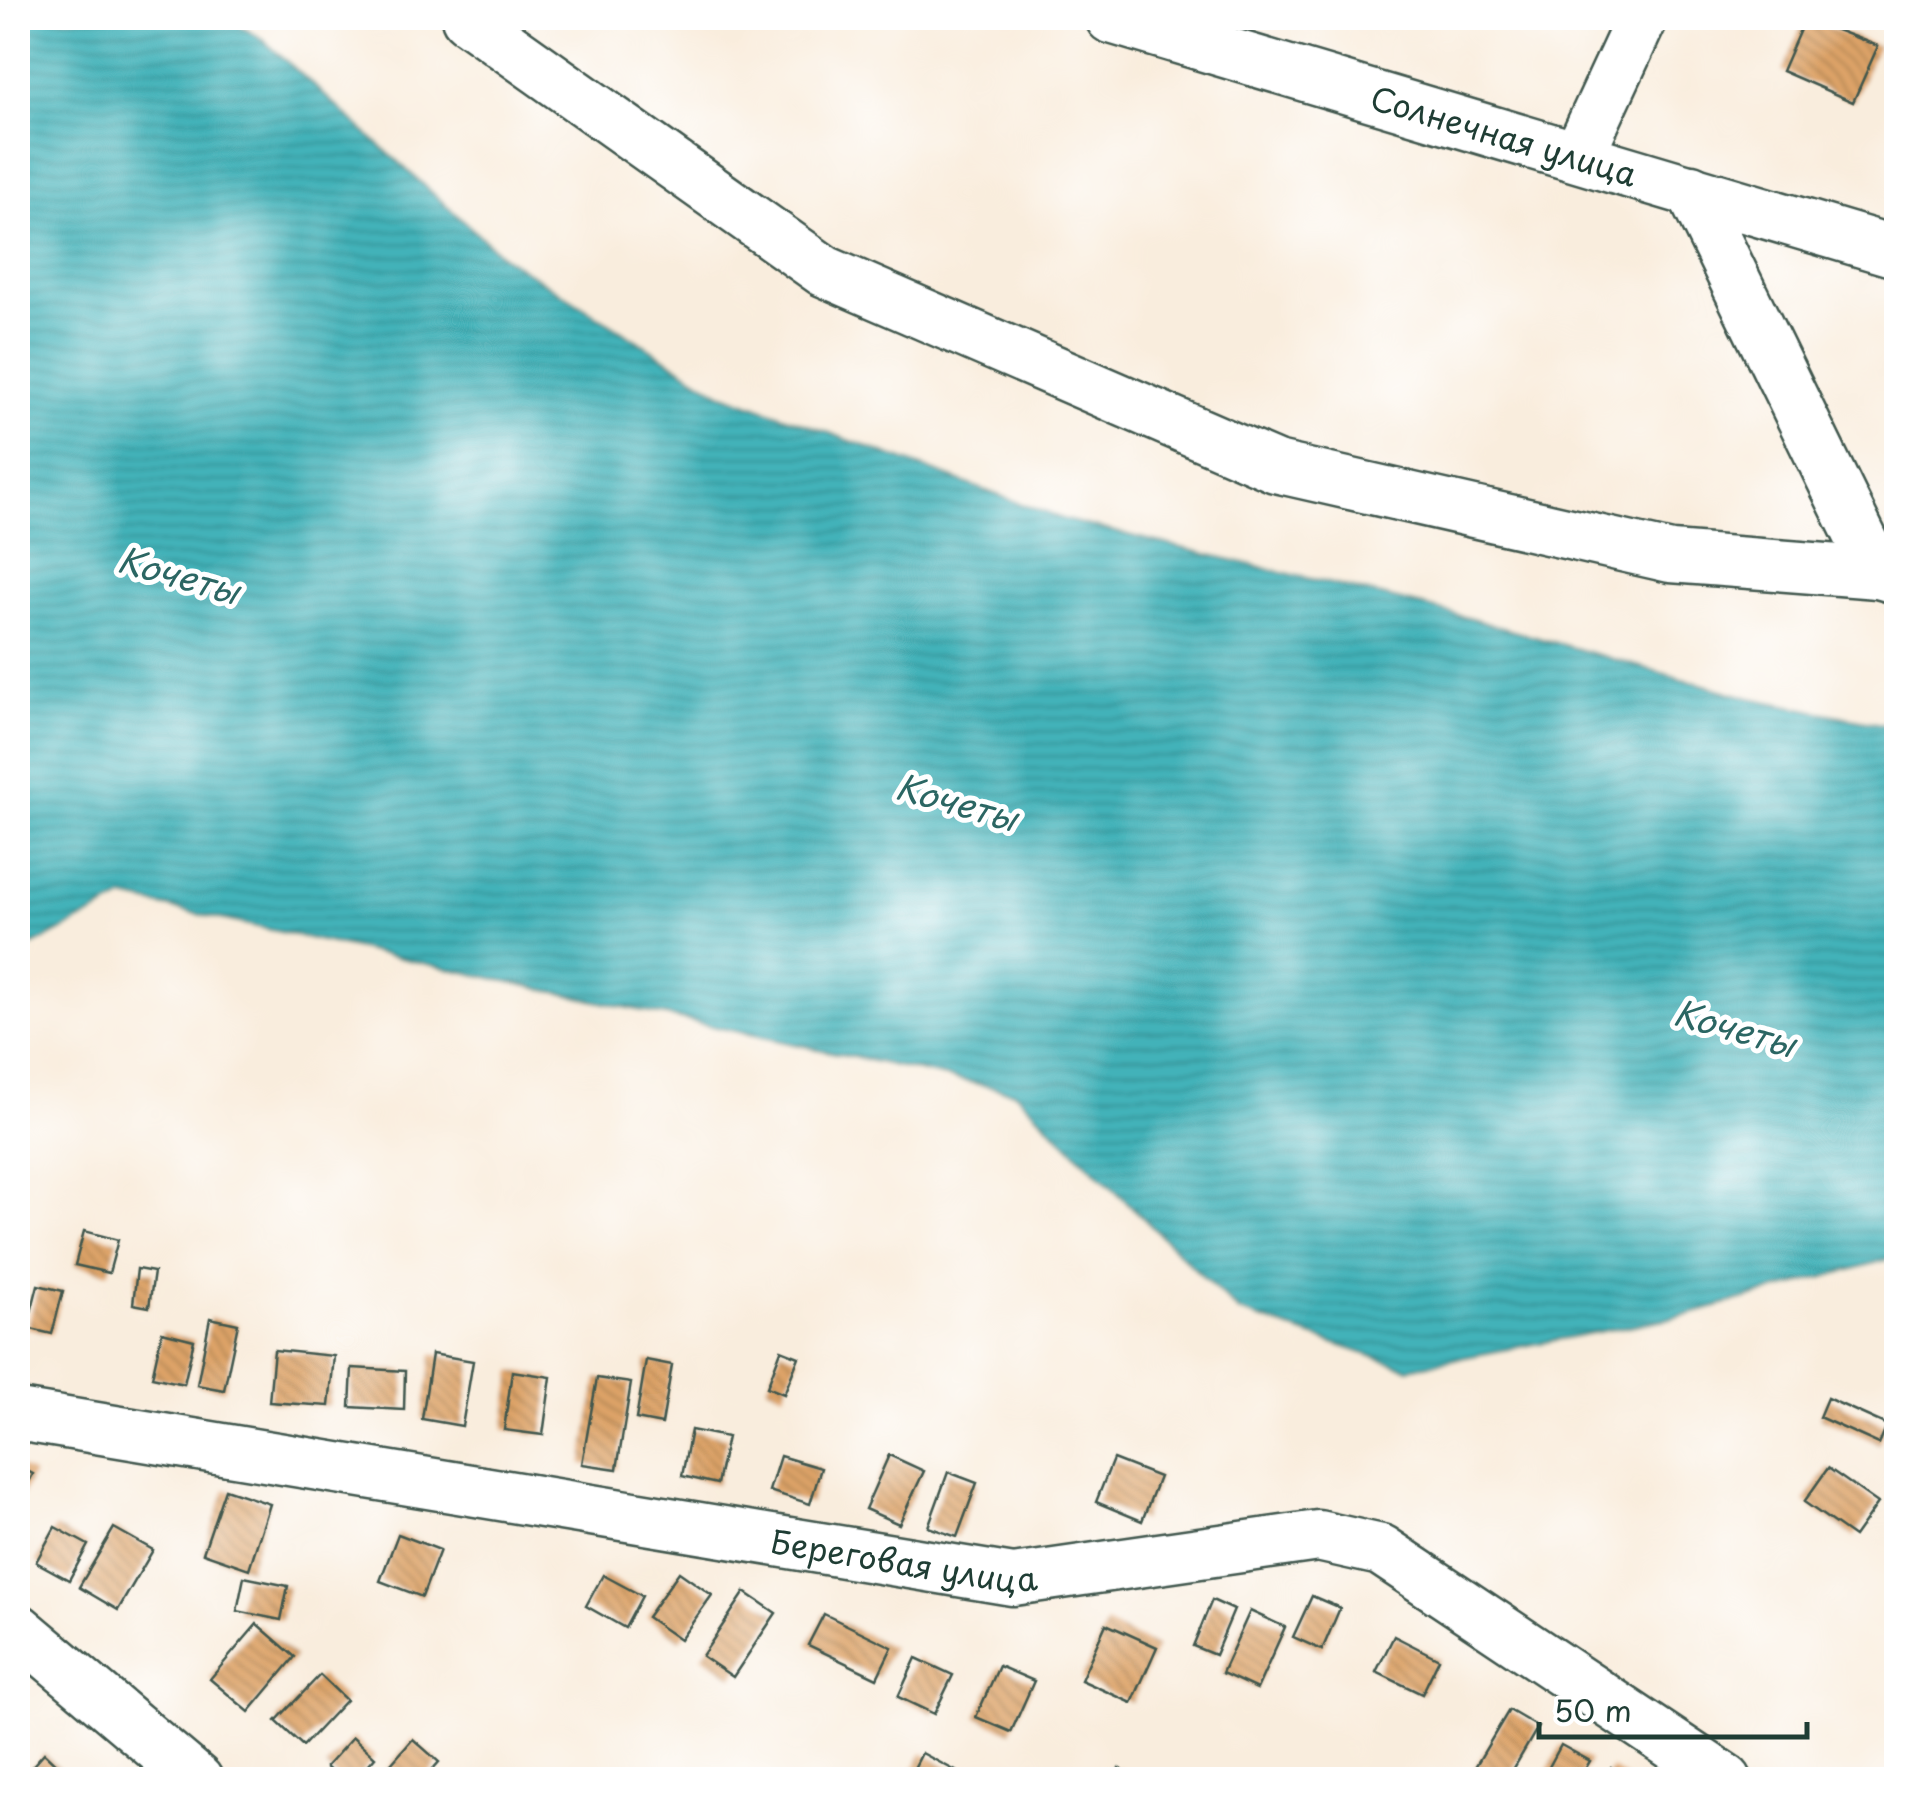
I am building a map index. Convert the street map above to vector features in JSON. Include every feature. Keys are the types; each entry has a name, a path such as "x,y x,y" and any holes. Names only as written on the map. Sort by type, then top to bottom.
{"street":[{"path":"467,18 824,271 1276,467 1671,556 1887,576"},
{"name":"Солнечная улица","path":"1111,18 1896,252"},
{"path":"1578,156 1642,18"},
{"path":"1691,190 1887,576"},
{"name":"Береговая улица","path":"18,1415 1012,1580 1318,1536 1381,1550 1726,1780"},
{"path":"18,1628 197,1780"}],"water":[{"name":"Кочеты","path":"18,18 227,18 262,39 502,256 721,393 1065,520 1439,610 1750,698 1896,727 1896,1257 1691,1314 1408,1368 1239,1312 1015,1092 125,898 18,953"}],"building":[{"path":"1805,18 1878,46 1853,102 1782,71"},
{"path":"84,1231 118,1240 109,1273 75,1265"},
{"path":"137,1269 154,1272 149,1307 133,1304"},
{"path":"38,1285 63,1291 52,1334 27,1328"},
{"path":"210,1318 238,1324 224,1390 197,1385"},
{"path":"162,1332 194,1340 184,1384 152,1377"},
{"path":"274,1350 334,1356 329,1406 269,1402"},
{"path":"781,1350 799,1357 784,1394 767,1387"},
{"path":"432,1354 473,1361 462,1426 422,1419"},
{"path":"646,1360 672,1365 662,1424 636,1419"},
{"path":"352,1368 405,1371 404,1410 350,1407"},
{"path":"512,1371 551,1377 543,1435 504,1430"},
{"path":"597,1378 631,1383 617,1469 582,1464"},
{"path":"1827,1398 1887,1425 1879,1444 1819,1417"},
{"path":"691,1430 727,1437 717,1484 682,1476"},
{"path":"889,1455 924,1471 899,1524 865,1509"},
{"path":"780,1456 821,1468 810,1504 769,1491"},
{"path":"1113,1459 1159,1477 1142,1521 1096,1502"},
{"path":"18,1466 33,1474 18,1504"},
{"path":"1828,1468 1878,1503 1854,1537 1804,1502"},
{"path":"948,1472 977,1483 957,1537 928,1527"},
{"path":"225,1489 270,1504 249,1569 203,1553"},
{"path":"55,1527 88,1545 69,1580 36,1562"},
{"path":"114,1528 153,1550 118,1610 79,1587"},
{"path":"398,1534 440,1550 422,1597 380,1581"},
{"path":"679,1572 712,1595 680,1640 647,1617"},
{"path":"603,1575 642,1596 625,1628 586,1606"},
{"path":"244,1577 288,1586 281,1620 237,1611"},
{"path":"745,1592 776,1613 733,1677 702,1656"},
{"path":"1312,1596 1340,1608 1322,1650 1293,1637"},
{"path":"1212,1600 1234,1610 1215,1655 1193,1646"},
{"path":"1250,1611 1285,1627 1257,1689 1222,1673"},
{"path":"824,1614 892,1647 877,1678 808,1645"},
{"path":"257,1624 295,1657 249,1712 210,1679"},
{"path":"1106,1624 1157,1647 1132,1703 1081,1680"},
{"path":"1394,1636 1439,1659 1422,1694 1376,1672"},
{"path":"916,1658 953,1675 934,1714 898,1697"},
{"path":"999,1666 1034,1681 1011,1732 976,1717"},
{"path":"320,1675 346,1700 303,1746 276,1721"},
{"path":"1509,1710 1538,1727 1507,1780 1496,1780 1475,1767"},
{"path":"353,1737 375,1757 355,1780 340,1780 326,1767"},
{"path":"413,1739 439,1762 423,1780 377,1780"},
{"path":"1561,1745 1590,1761 1579,1780 1542,1780"},
{"path":"44,1753 62,1770 53,1780 20,1780"},
{"path":"922,1753 967,1777 909,1778"},
{"path":"1119,1768 1137,1780 1112,1780"},
{"path":"1611,1768 1629,1780 1604,1780"}]}
